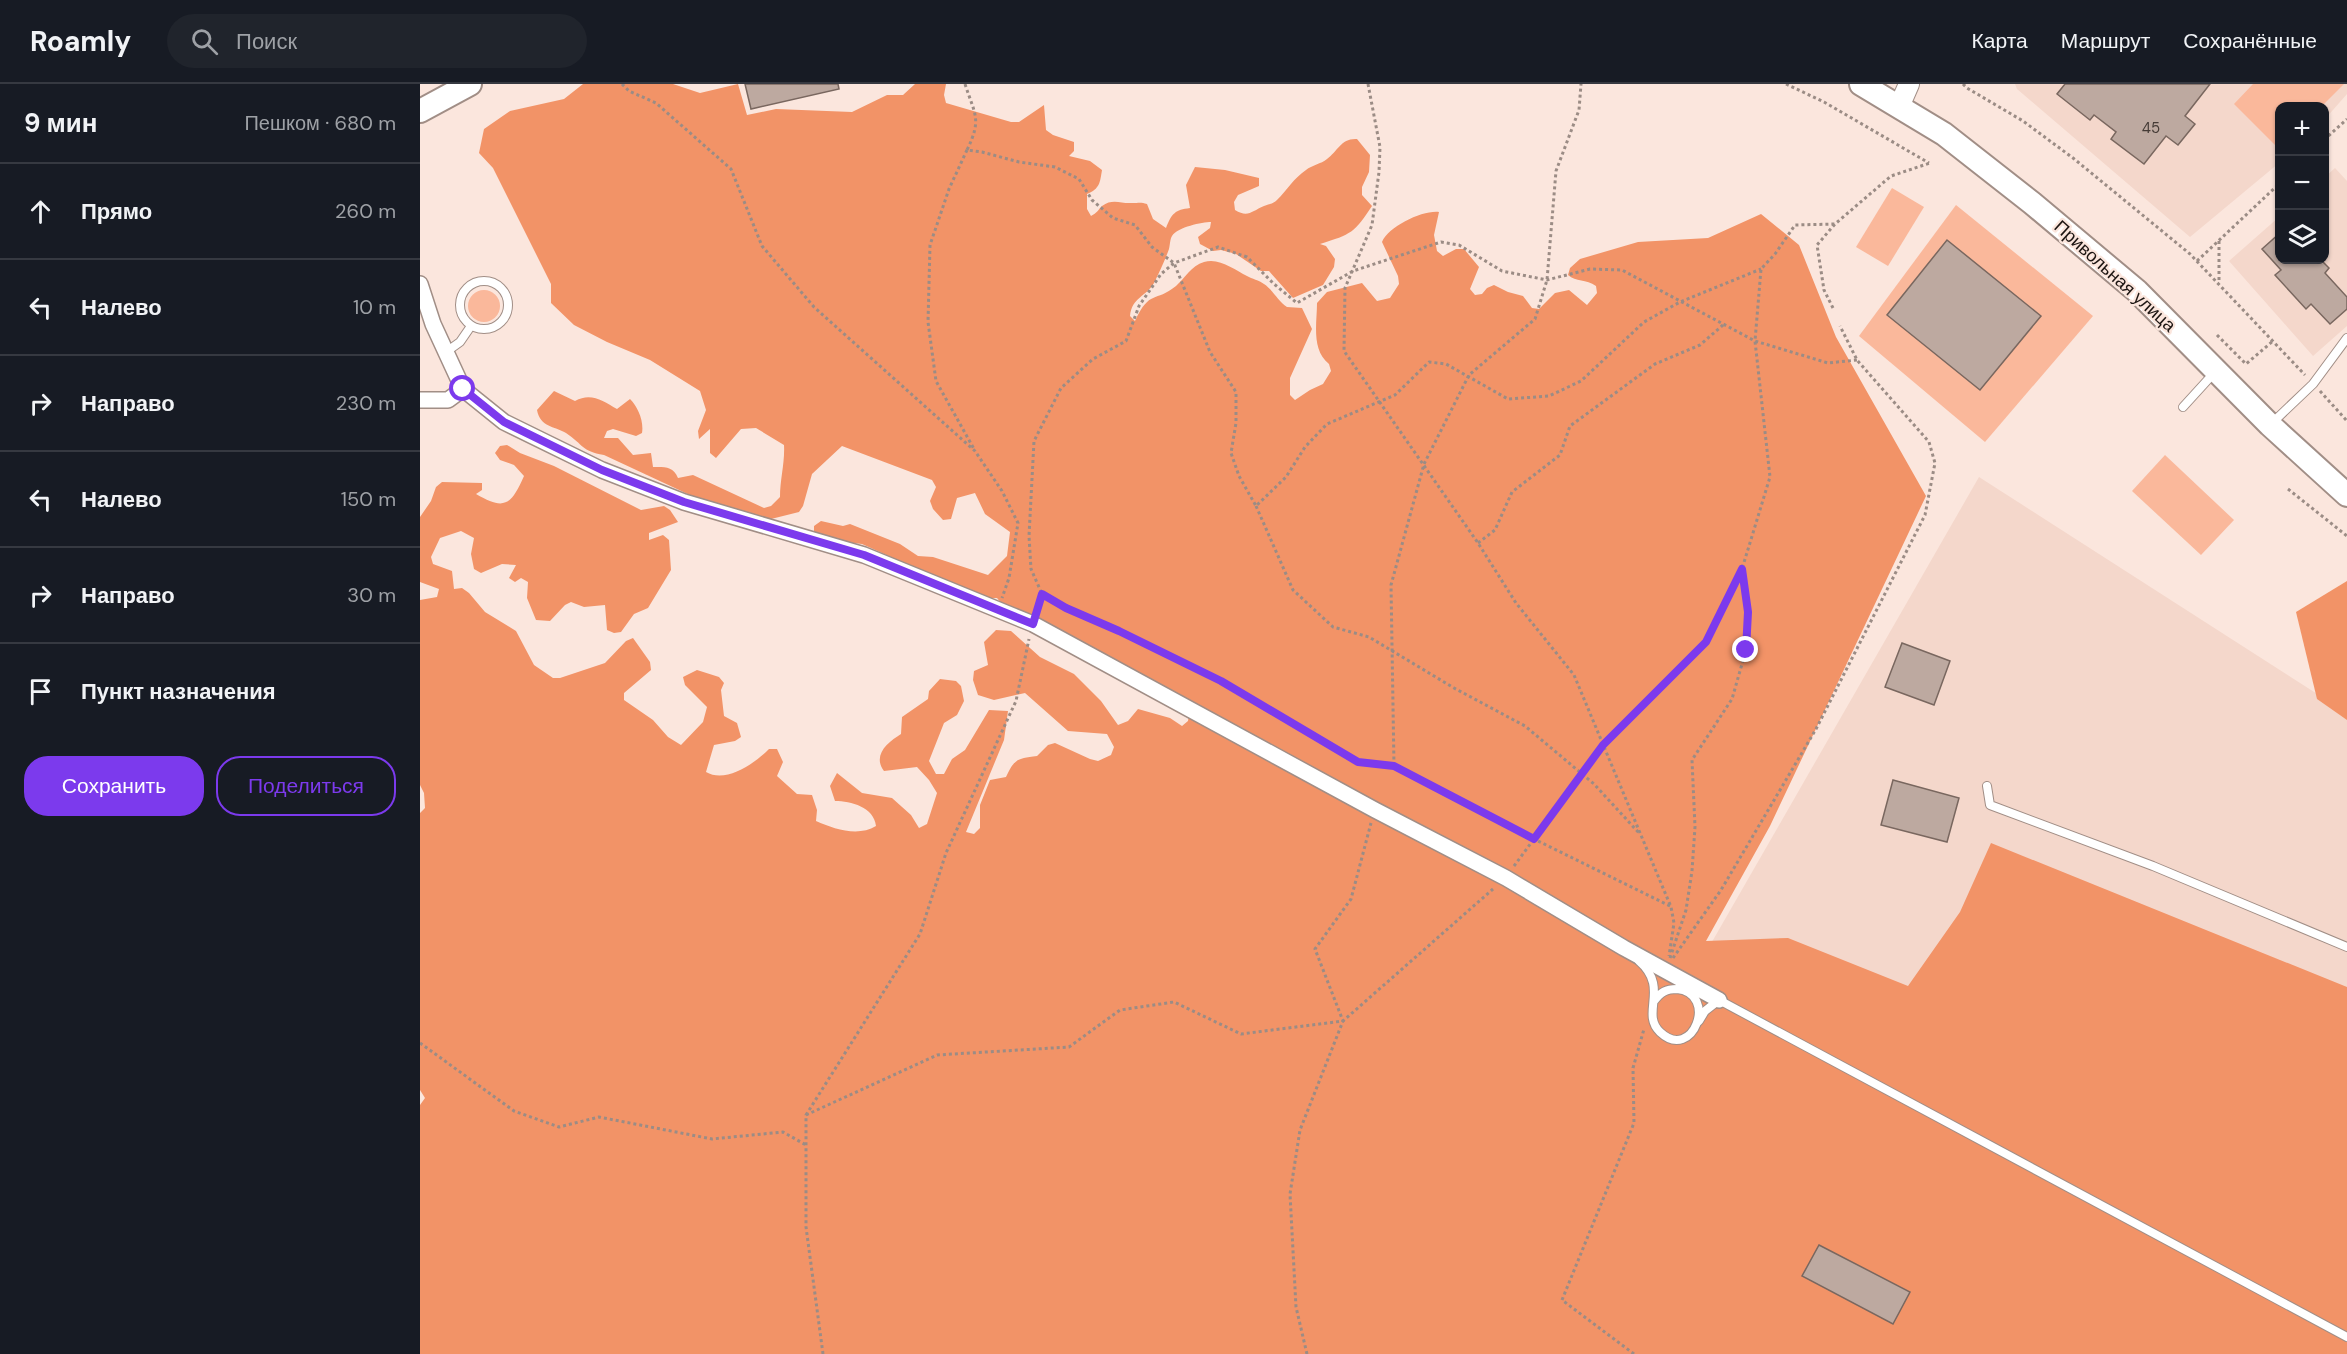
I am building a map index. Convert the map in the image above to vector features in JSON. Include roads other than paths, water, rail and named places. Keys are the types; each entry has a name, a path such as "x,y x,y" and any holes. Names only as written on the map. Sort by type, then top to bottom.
{"main road":[{"path":"420,111 470,84"},
{"name":"Привольная улица","path":"1861,84 1944,134 2032,203 2137,291 2270,425 2347,495"}],"street":[{"path":"1899,107 1909,84"},
{"path":"420,284 432,324 463,389 504,422 602,470 684,502 864,555 1033,624 1375,810 1506,878 1624,948 1719,1000"},
{"path":"420,400 448,400 463,389"}],"lane":[{"path":"484,281 497,285 506,296 508,309 504,319 496,326 486,330 471,326 461,313 460,302 463,293 473,284 484,281"},
{"path":"445,353 460,342 471,326"},
{"path":"2270,425 2313,384 2347,338"},
{"path":"2183,407 2216,370"},
{"path":"1987,786 1990,804 2105,850 2154,862 2347,947"},
{"path":"1624,948 1642,964 1651,976 1656,990 1652,1012 1653,1023 1664,1035 1672,1039 1690,1035 1705,1011 1719,1000 2347,1337"},
{"path":"1654,1001 1659,994 1668,989 1686,990 1694,998 1700,1011 1699,1021"}]}
